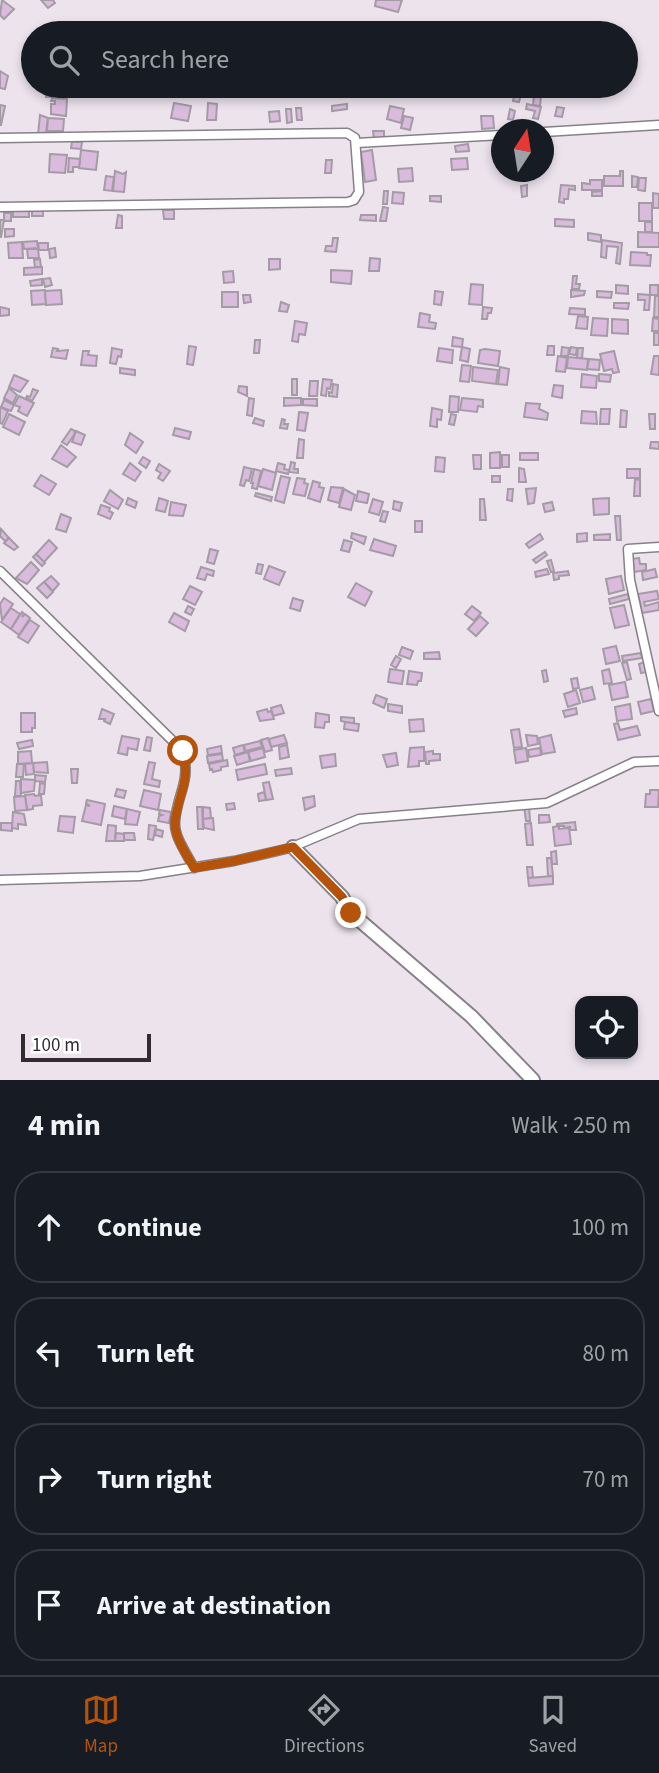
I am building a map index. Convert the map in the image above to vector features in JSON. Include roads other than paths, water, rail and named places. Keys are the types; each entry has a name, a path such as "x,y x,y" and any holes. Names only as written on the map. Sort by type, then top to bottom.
{"street":[{"path":"554,131 659,125"},
{"path":"0,138 347,133 355,138 359,192 354,200 348,202 0,207"},
{"path":"356,143 491,136"},
{"path":"659,547 628,549 630,580 659,711"},
{"path":"0,571 183,751 187,769 175,824 181,844 194,868"},
{"path":"0,880 140,876 234,861 293,847 359,819 547,803 634,762 659,761"},
{"path":"293,847 342,897 351,913 471,1016 533,1080"}]}
